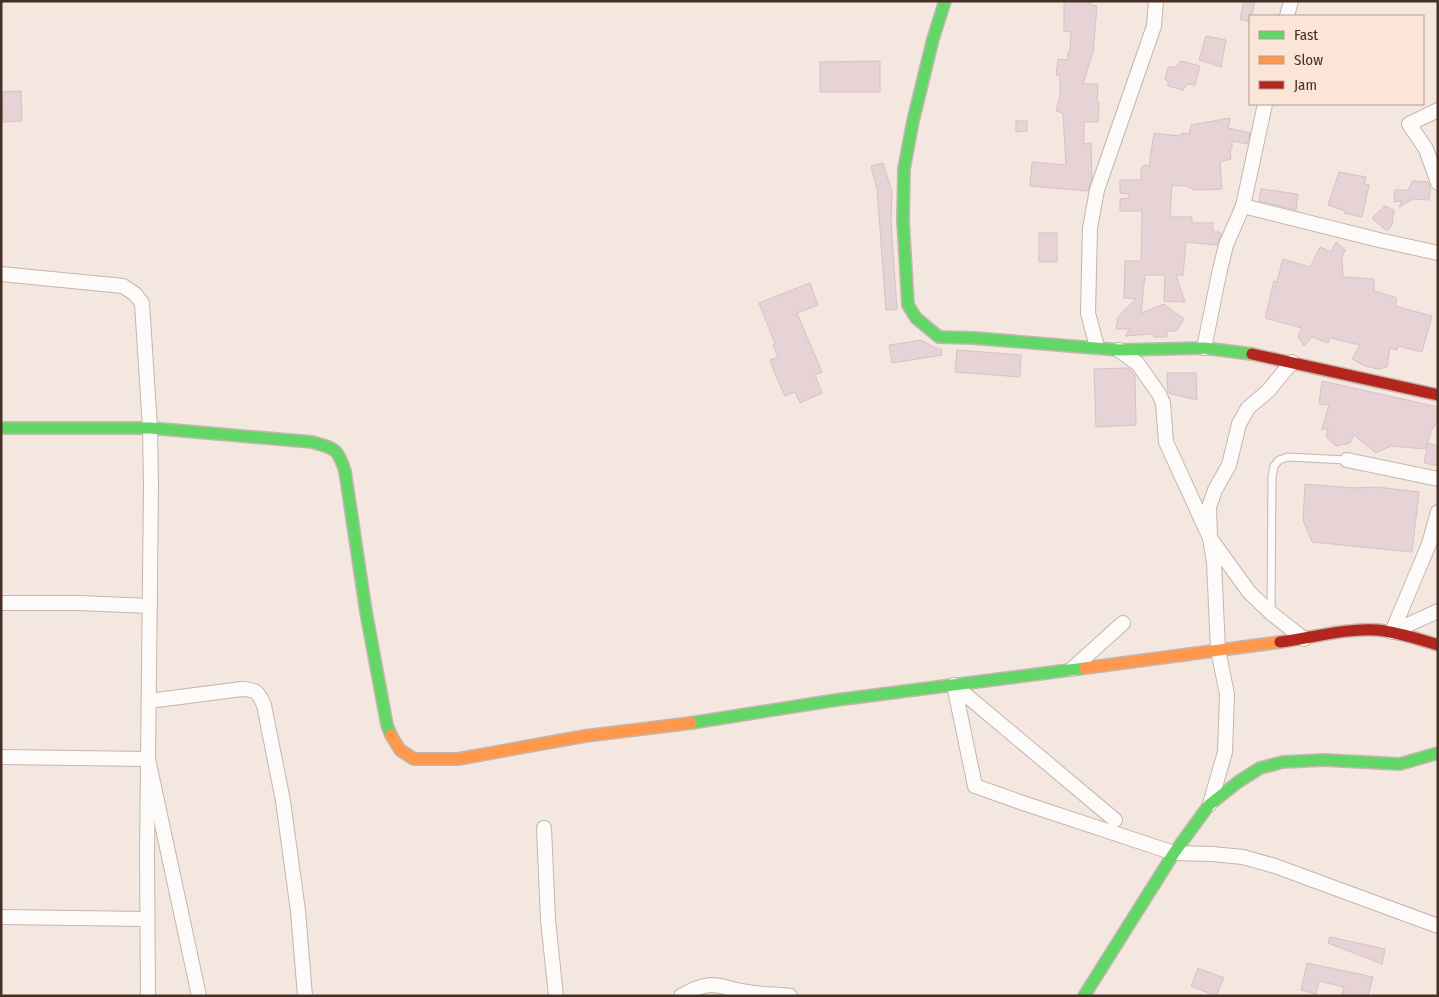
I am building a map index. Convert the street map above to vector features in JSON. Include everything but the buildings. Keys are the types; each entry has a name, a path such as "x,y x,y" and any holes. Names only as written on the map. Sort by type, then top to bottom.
{"street":[{"path":"946,1 931,48 913,121 904,169 902,220 908,305 916,318 939,337 974,338 1118,350 1204,348 1237,351 1438,395"},
{"path":"1097,347 1088,313 1090,228 1097,190 1154,26 1156,1"},
{"path":"1287,15 1291,1"},
{"path":"1204,348 1226,245 1243,206 1265,105"},
{"path":"1438,110 1409,124 1426,149 1438,183"},
{"path":"1243,206 1438,253"},
{"path":"1,274 123,286 135,294 142,303 150,428 148,996"},
{"path":"1118,350 1138,364 1160,394 1163,403 1166,442 1210,538 1248,592 1304,639"},
{"path":"1084,996 1174,853 1209,805 1216,787 1225,752 1227,694 1218,650 1214,562 1210,538 1209,507 1215,490 1229,465 1239,424 1248,408 1268,391 1292,362"},
{"path":"1,428 150,428 312,442 333,448 340,456 347,482 366,612 387,725 397,747 408,757 414,759 458,759 585,736 676,725 836,700 1346,632 1369,630 1392,632 1438,645"},
{"path":"1347,460 1438,479"},
{"path":"1392,632 1429,544 1438,512"},
{"path":"1,603 79,602 150,606"},
{"path":"1392,632 1438,610"},
{"path":"1072,670 1123,623"},
{"path":"954,685 1115,820"},
{"path":"954,685 976,786 1174,853 1243,857 1275,866 1438,926"},
{"path":"149,701 242,689 252,690 259,694 264,705 283,801 298,911 305,996"},
{"path":"1209,805 1238,782 1260,768 1283,762 1324,760 1400,764 1438,753"},
{"path":"1,757 148,759"},
{"path":"148,759 199,996"},
{"path":"544,828 548,920 556,996"},
{"path":"1,917 147,919"},
{"path":"681,996 696,987 708,984 723,985 752,993 790,996"}],"lane":[{"path":"1271,613 1271,498 1274,466 1279,460 1288,457 1347,460"}],"traffic: fast":[{"path":"945,1 933,39 913,121 904,169 903,220 908,305 916,318 939,337 974,338 1119,350 1204,348 1252,354"},
{"path":"1,428 150,428 312,442 334,450 340,457 345,471 366,612 387,725 391,735"},
{"path":"691,723 836,700 1085,668"},
{"path":"1084,996 1174,853 1209,805 1238,782 1260,768 1283,762 1324,760 1400,764 1438,753"}],"traffic: slow":[{"path":"1085,668 1280,642"},
{"path":"391,735 400,750 414,759 458,759 585,736 691,723"}],"traffic: jam":[{"path":"1252,354 1438,395"},
{"path":"1280,642 1341,632 1377,630 1400,634 1438,645"}]}
